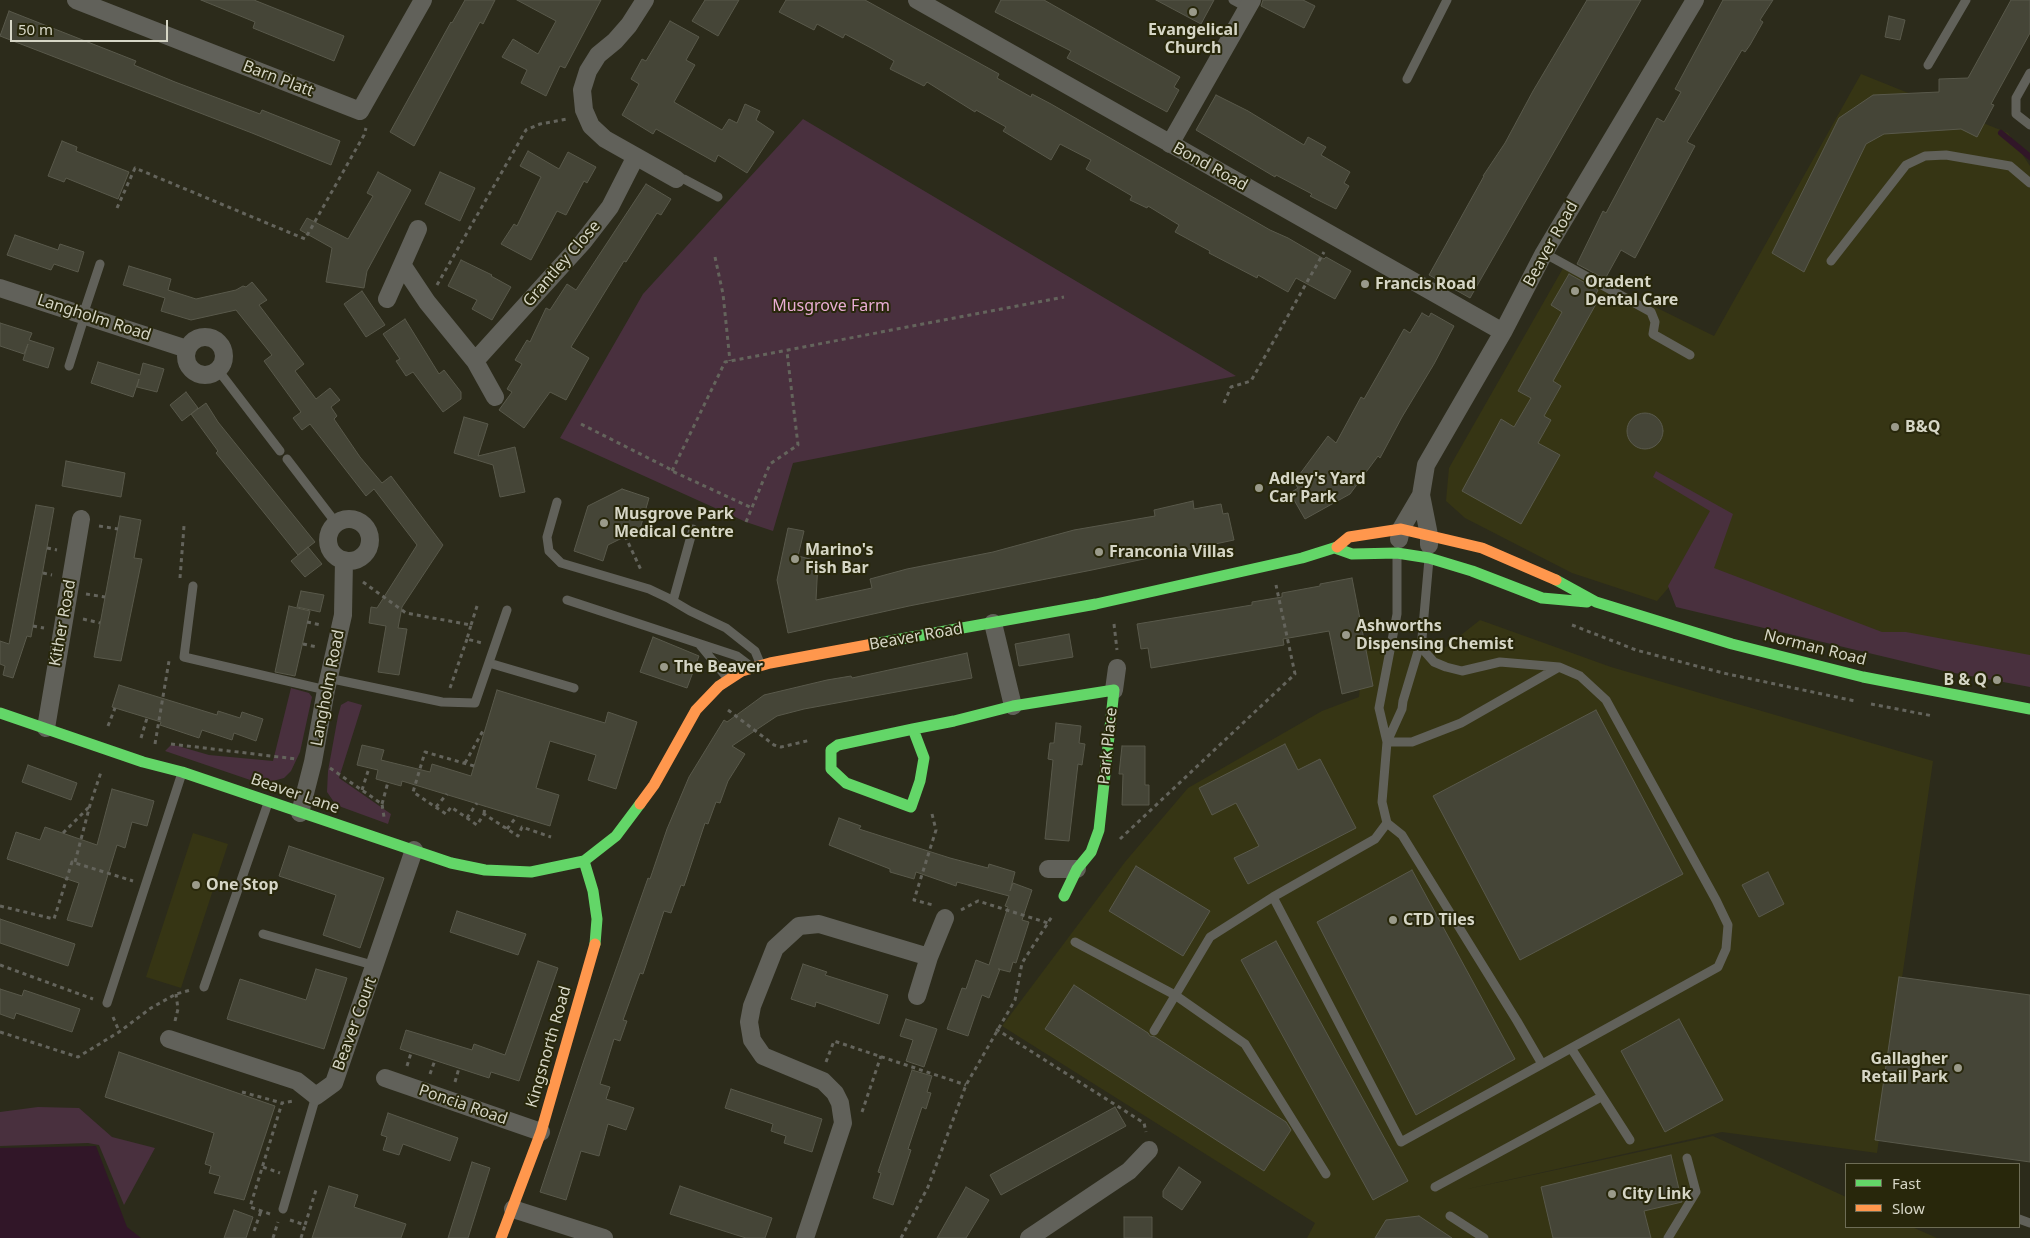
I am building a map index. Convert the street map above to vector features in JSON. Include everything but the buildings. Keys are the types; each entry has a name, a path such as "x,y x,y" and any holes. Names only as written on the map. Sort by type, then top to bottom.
{"main road":[{"name":"Beaver Road","path":"584,861 616,836 654,785 696,710 719,686 742,671 1096,604 1272,565 1336,548 1349,537 1401,529 1429,535"},
{"name":"Norman Road","path":"1429,535 1482,548 1545,574 1596,602 1732,644 1863,677 2030,709"},
{"name":"Beaver Road","path":"1336,548 1352,554 1396,553 1429,558"},
{"name":"Norman Road","path":"1429,558 1472,571 1542,598 1596,602"},
{"name":"Park Place","path":"838,745 1013,706 1114,690 1099,830 1091,852 1077,869 1064,896"},
{"name":"Beaver Lane","path":"0,713 451,863 485,870 531,872 584,861"},
{"path":"838,745 832,750 831,769 846,783 911,807 920,781 924,758 913,729"},
{"name":"Kingsnorth Road","path":"501,1238 541,1132 595,944 597,919 593,891 584,861"}],"street":[{"name":"Barn Platt","path":"76,0 360,111"},
{"path":"360,111 423,0"},
{"path":"645,0 629,25 615,41 598,55 588,71 582,90 585,116 591,126 605,139 635,158 676,179"},
{"name":"Bond Road","path":"917,0 1503,332"},
{"name":"Beaver Road","path":"1429,535 1421,495 1426,465 1503,332 1544,253 1695,0"},
{"path":"1170,144 1244,3"},
{"name":"Grantley Close","path":"475,361 583,242 610,207 635,158"},
{"path":"387,299 418,229"},
{"path":"403,266 427,302 475,361 495,397"},
{"name":"Langholm Road","path":"0,288 187,349"},
{"path":"201,337 218,342 224,353 224,360 218,370 206,375 194,372 186,361 187,349 195,339 201,337"},
{"name":"Beaver Road","path":"1401,529 1421,495"},
{"path":"349,518 363,523 370,535 368,549 364,555 343,564 329,547 329,534 336,523 349,518"},
{"name":"Kither Road","path":"46,728 81,519"},
{"path":"1396,553 1401,529"},
{"path":"1429,535 1429,558"},
{"name":"Langholm Road","path":"300,813 313,762 327,684 343,615 343,564"},
{"path":"993,623 1013,706"},
{"path":"1114,690 1117,668"},
{"name":"Beaver Court","path":"316,1096 334,1084 376,966 414,850"},
{"path":"1048,869 1077,869"},
{"path":"917,996 929,957 948,914"},
{"path":"805,1238 843,1123 840,1103 835,1093 823,1081 763,1056 752,1040 749,1022 752,1006 775,948 799,926 819,924 929,957"},
{"path":"169,1040 297,1081 316,1096"},
{"name":"Poncia Road","path":"385,1078 541,1132"},
{"path":"1038,1236 1129,1171 1150,1150"},
{"path":"512,1209 604,1238"}],"lane":[{"path":"1407,79 1447,0"},
{"path":"1928,65 1966,0"},
{"path":"2030,73 2016,98 2016,114 2030,125"},
{"path":"1831,261 1906,165 1925,156 1946,154 2010,166 2030,183"},
{"path":"676,179 684,179 718,197"},
{"path":"1544,253 1651,312 1656,322 1653,334 1690,355"},
{"path":"69,366 100,264"},
{"path":"218,370 280,452"},
{"path":"287,459 336,523"},
{"path":"557,502 547,537 549,551 561,563 640,587 673,601 690,612 726,628 754,651 757,667"},
{"path":"673,601 693,529"},
{"path":"1396,553 1397,614 1379,699 1379,708 1387,742 1382,802 1387,823 1402,835 1518,1021 1542,1064"},
{"path":"1387,742 1402,709 1422,638 1429,558"},
{"path":"193,586 184,657 327,684 446,702 475,703 507,610"},
{"path":"567,600 737,656 757,667"},
{"path":"1273,897 1400,1142 1718,967 1726,949 1728,925 1606,700 1580,676 1558,667 1500,662 1462,671 1446,667 1434,662 1426,653 1422,638"},
{"path":"700,644 729,680"},
{"path":"489,662 574,688"},
{"path":"1387,742 1412,742 1461,723 1558,667"},
{"path":"107,1004 182,772"},
{"path":"204,987 268,803"},
{"path":"1154,1031 1210,938 1273,897 1376,839 1387,823"},
{"path":"263,934 376,966"},
{"path":"1075,942 1175,995 1245,1044 1326,1174"},
{"path":"1571,1048 1600,1097 1630,1140"},
{"path":"281,1213 316,1096"},
{"path":"1435,1186 1600,1097"},
{"path":"1668,1238 1696,1192 1687,1158"},
{"path":"1450,1216 1484,1238"}],"path":[{"path":"117,208 135,168 305,239 364,135 366,129 360,111"},
{"path":"427,302 526,130 540,124 585,116"},
{"path":"1224,403 1232,386 1251,381 1334,237"},
{"path":"715,257 723,294 730,361"},
{"path":"672,471 725,362 788,352 1064,297"},
{"path":"746,522 770,464 798,444 788,352"},
{"path":"581,424 672,471 752,508"},
{"path":"625,536 644,576 640,587"},
{"path":"343,564 406,613 471,626"},
{"path":"1118,842 1295,674 1272,565"},
{"path":"446,702 478,604"},
{"path":"1114,618 1118,655 1117,668"},
{"path":"467,639 495,645"},
{"path":"709,696 774,745 781,747 826,736 838,745"},
{"path":"465,764 484,729"},
{"path":"144,762 171,744 300,759"},
{"path":"0,906 54,919 72,862 75,862 89,806 109,749"},
{"path":"474,766 425,752 413,792 446,814 451,808 477,825 484,814 485,806"},
{"path":"325,764 382,804"},
{"path":"362,790 369,768"},
{"path":"377,838 384,818 382,804 388,782"},
{"path":"436,808 447,794"},
{"path":"914,796 930,804 936,830 914,900 948,914 960,911 978,902 1048,923"},
{"path":"467,818 477,803"},
{"path":"63,833 89,806"},
{"path":"484,814 518,836 522,827 551,837"},
{"path":"507,829 517,816"},
{"path":"75,862 144,885"},
{"path":"901,1238 928,1187 966,1084 996,1029 1015,1000 1022,963 1064,896"},
{"path":"0,964 107,1004"},
{"path":"0,1032 78,1057 119,1032 151,1008 176,994 204,987"},
{"path":"169,1040 178,1009 176,994"},
{"path":"996,1029 1144,1123 1150,1150"},
{"path":"816,1078 824,1066 834,1040 966,1084"},
{"path":"842,1126 855,1130 881,1056"},
{"path":"242,1092 282,1103 316,1096"},
{"path":"263,1167 282,1103"},
{"path":"254,1231 261,1211"},
{"path":"273,1238 281,1213"},
{"path":"301,1238 305,1225"}],"shaded area":[{"path":"1861,74 2008,133 2030,166 2030,681 1884,649 1689,564 1657,601 1572,573 1465,518 1446,501 1449,468 1566,263 1714,336"},
{"path":"1480,620 1611,667 1933,761 1877,1153 1722,1132 1463,1190 1713,1136 1845,1197 1845,1228 1914,1228 1937,1238 1307,1238 1315,1223 1002,1026 1125,862 1188,788 1322,711 1359,697 1364,642 1442,650"},
{"path":"193,833 228,844 181,988 146,977"},
{"path":"96,1146 127,1227 141,1238 0,1238 0,1148"}],"green space":[{"name":"Musgrove Farm","path":"803,119 1236,376 793,463 773,531 746,522 560,438 643,294"},
{"path":"1656,471 1733,514 1714,568 1882,632 1906,632 2030,655 2030,687 1944,671 1676,607 1668,586 1710,511 1653,477"},
{"path":"291,688 309,693 312,697 300,752 291,771 284,778 262,784 165,751 171,745 209,755 273,761"},
{"path":"348,701 362,705 339,778 391,814 388,824 336,805 327,792 328,771 338,716 341,705"},
{"path":"38,1107 79,1108 112,1137 155,1148 124,1205 99,1145 88,1143 0,1146 0,1112"}],"waterway":[{"path":"2001,133 2030,157"}],"traffic: fast":[{"path":"873,644 1096,604 1302,558 1337,547"},
{"path":"1335,548 1352,554 1397,553 1429,558 1472,571 1542,598 1587,602"},
{"path":"1556,580 1596,602 1732,644 1863,677 2030,709"},
{"path":"913,729 924,758 920,781 911,807 846,783 831,769 831,750 838,745 913,729 954,721 1013,706 1114,690 1099,830 1091,852 1077,869 1064,896"},
{"path":"0,713 451,863 485,870 531,872 584,861 616,836 640,804"},
{"path":"584,861 593,891 597,919 595,944"}],"traffic: slow":[{"path":"1337,547 1349,537 1401,529 1482,548 1556,580"},
{"path":"640,804 654,785 696,710 719,686 742,671 770,663 873,644"},
{"path":"501,1238 541,1132 595,944"}],"place":[{"name":"Evangelical Church","path":"1193,12"},
{"name":"Francis Road","path":"1365,284"},
{"name":"Oradent Dental Care","path":"1575,291"},
{"name":"B&Q","path":"1895,427"},
{"name":"Adley's Yard Car Park","path":"1259,488"},
{"name":"Musgrove Park Medical Centre","path":"604,523"},
{"name":"Franconia Villas","path":"1099,552"},
{"name":"Marino's Fish Bar","path":"795,559"},
{"name":"Ashworths Dispensing Chemist","path":"1346,635"},
{"name":"The Beaver","path":"664,667"},
{"name":"B & Q","path":"1997,680"},
{"name":"One Stop","path":"196,885"},
{"name":"CTD Tiles","path":"1393,920"},
{"name":"Gallagher Retail Park","path":"1958,1068"},
{"name":"City Link","path":"1612,1194"}]}
